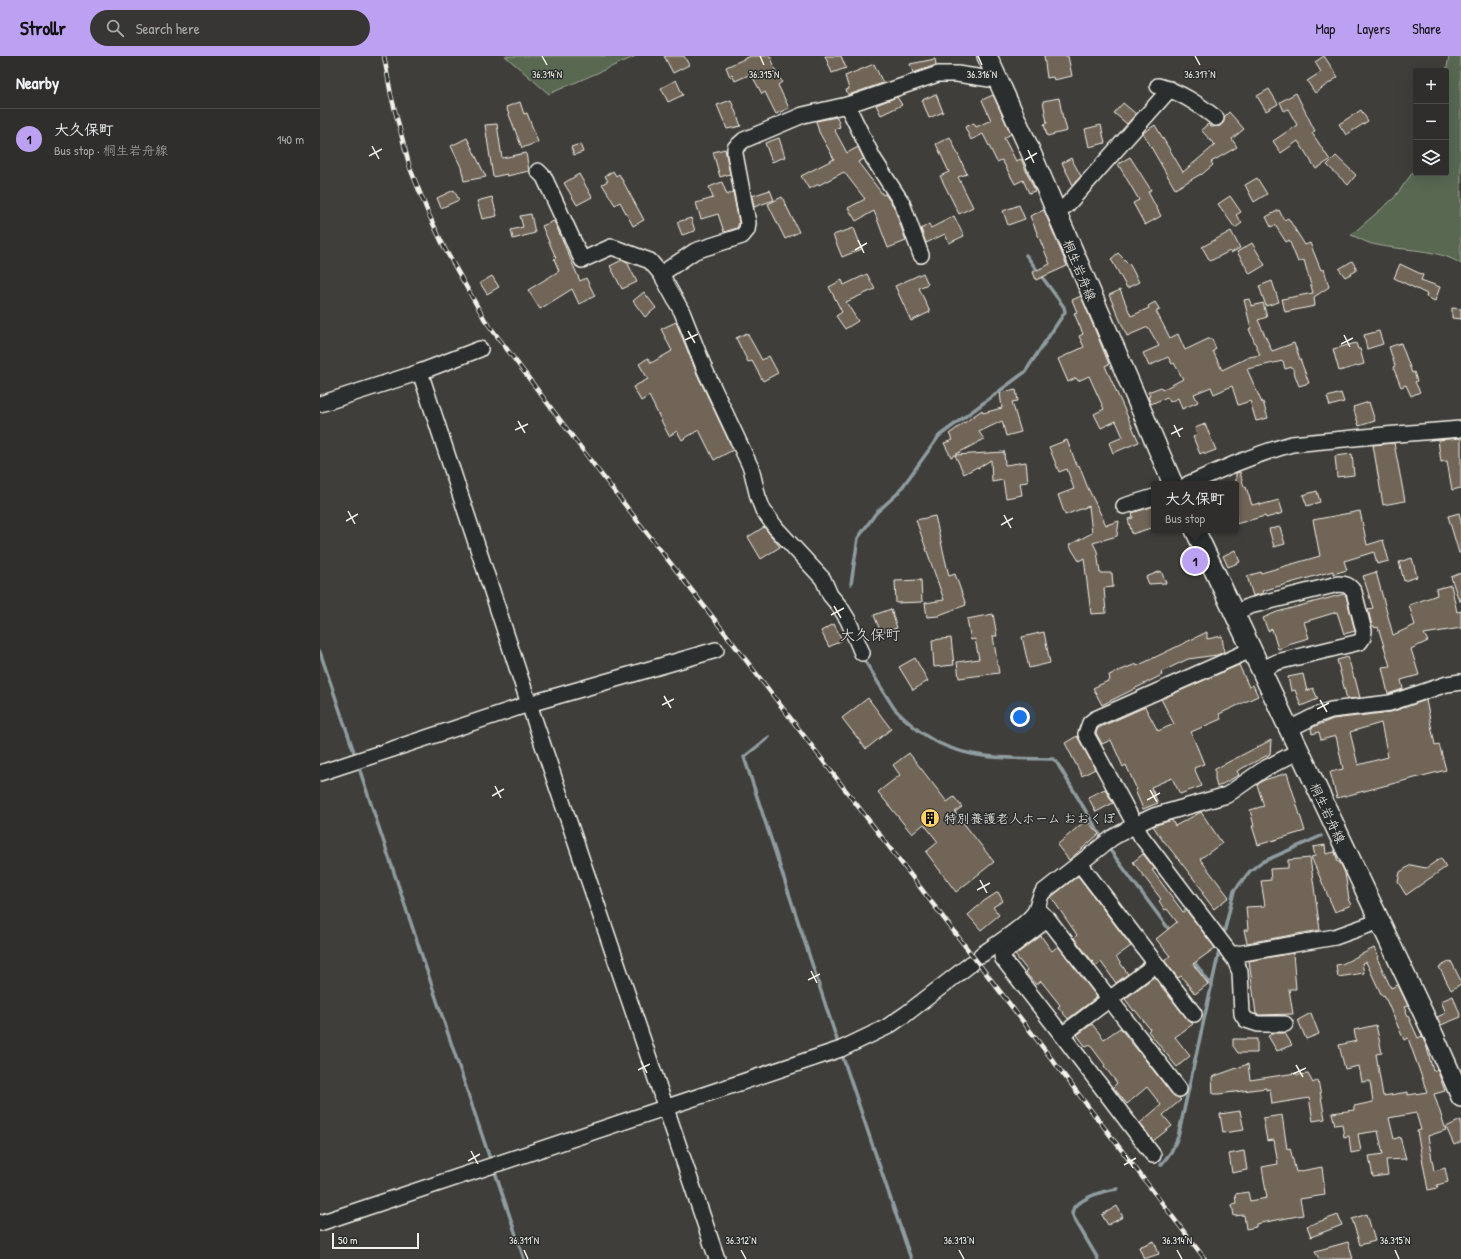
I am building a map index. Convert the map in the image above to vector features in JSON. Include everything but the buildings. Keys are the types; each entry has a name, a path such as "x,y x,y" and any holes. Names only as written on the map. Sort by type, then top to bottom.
{"main road":[{"name":"桐生岩舟線","path":"987,56 998,78 1172,481"},
{"name":"桐生岩舟線","path":"1195,533 1380,921 1461,1097"}],"street":[{"path":"661,274 695,252 742,236 747,230 748,223 735,154 735,148 744,140 803,115 847,106 940,74 957,74 990,79 998,78"},
{"path":"1055,212 1067,205 1164,87 1194,101 1216,118"},
{"path":"847,106 873,158 902,203 921,255"},
{"path":"538,171 544,177 582,260 611,248 615,248 650,261 661,274 682,312 705,370 751,468 758,497 763,510 776,528 823,579 830,595 848,620 862,653"},
{"path":"320,404 420,372 480,349"},
{"path":"420,372 529,704 717,1259"},
{"path":"1195,481 1230,466 1292,444 1385,435 1461,430"},
{"path":"1124,506 1151,498"},
{"path":"1234,613 1250,606 1338,584 1346,584 1351,587 1354,592 1364,631 1360,642 1277,662 1261,670"},
{"path":"320,773 529,704 716,650"},
{"path":"1251,650 1095,719 1090,723 1086,734 1141,836 1231,955 1240,972 1242,1014 1246,1020 1258,1024 1285,1024"},
{"path":"1288,729 1331,710 1390,703 1447,684 1461,682"},
{"path":"1179,1088 1042,915 1040,897 1044,892 1112,838 1135,825 1154,816 1227,795 1264,769 1299,751"},
{"path":"1080,864 1194,1014"},
{"path":"320,1223 841,1049 871,1036 906,1014 1028,920 1042,915"},
{"path":"1042,915 1003,953 1003,959 1153,1155"},
{"path":"1231,955 1335,937 1380,921"},
{"path":"1062,1035 1156,964"}],"green space":[{"path":"505,56 636,56 549,94"},
{"path":"1449,56 1461,56 1461,264 1442,255 1387,247 1367,242 1351,235 1394,198 1413,172 1413,176 1449,176 1449,68 1447,68"}],"waterway":[{"path":"851,584 858,538 876,513 898,493 939,436 1025,372 1065,312 1064,307 1026,255"},
{"path":"320,652 355,755"},
{"path":"865,661 894,708 927,737 944,745 978,755 1053,759 1056,761 1103,840"},
{"path":"769,737 744,757 839,1046"},
{"path":"359,768 489,1156"},
{"path":"1223,937 1234,891 1250,871 1260,863 1321,836"},
{"path":"1107,846 1171,932"},
{"path":"1161,1165 1171,1152 1178,1137 1220,947"},
{"path":"1192,959 1211,985"},
{"path":"841,1052 911,1259"},
{"path":"496,1175 524,1259"},
{"path":"1098,1259 1072,1213 1074,1207 1089,1197 1105,1191 1117,1189"}],"railway":[{"path":"384,56 391,95 410,168 429,215 445,249 485,320 597,469 729,638 1205,1259"}],"place":[{"name":"大久保町","path":"1195,561"},
{"name":"特別養護老人ホーム おおくぼ","path":"930,818"}],"district":[{"name":"大久保町","path":"870,635"}]}
